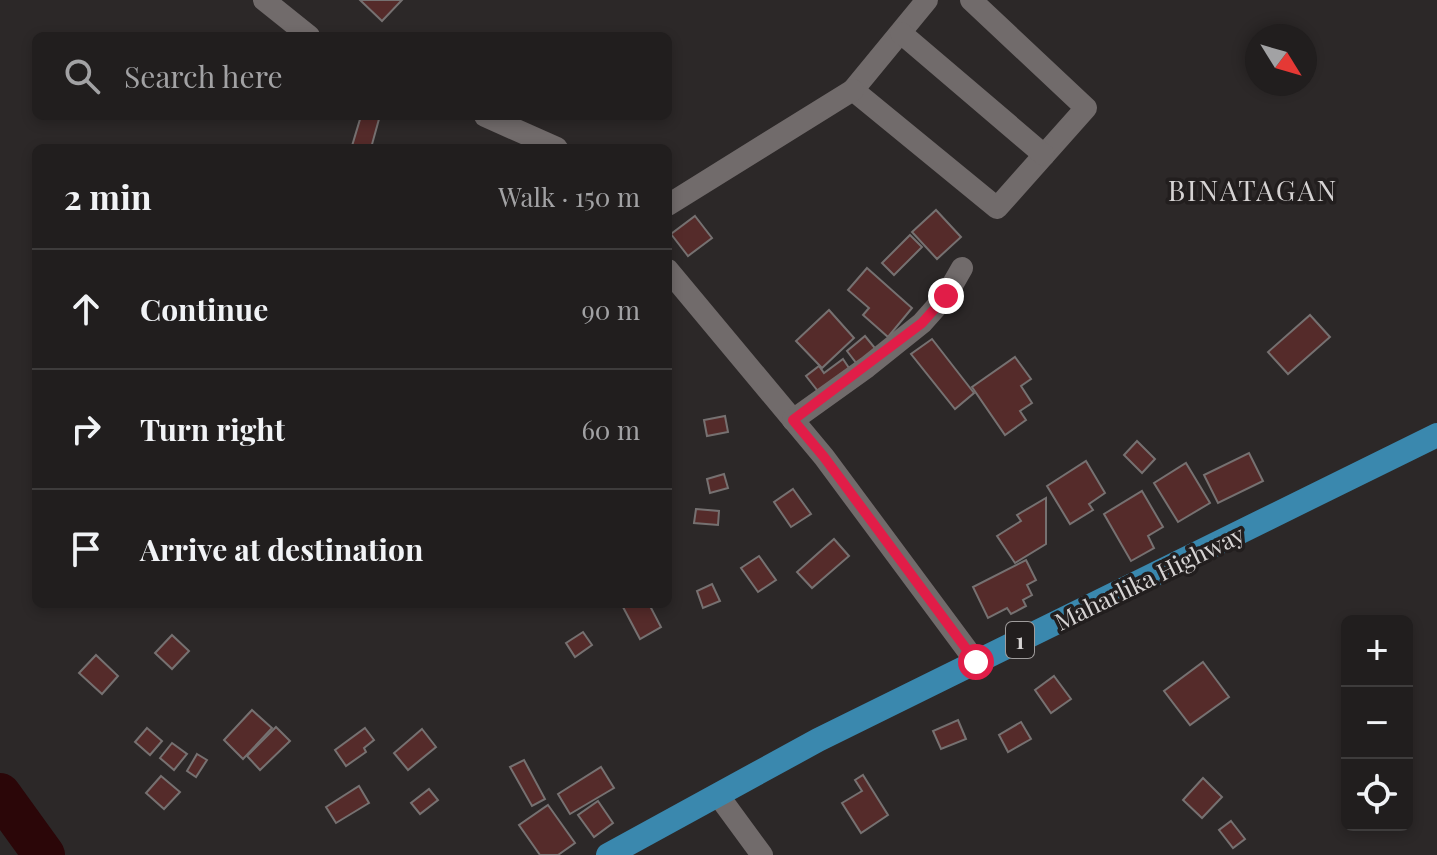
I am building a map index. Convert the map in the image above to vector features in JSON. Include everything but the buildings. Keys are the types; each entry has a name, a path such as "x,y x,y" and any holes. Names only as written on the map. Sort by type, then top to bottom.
{"highway":[{"name":"Maharlika Highway","path":"608,855 818,740 1437,435"}],"street":[{"path":"264,0 304,32"},
{"path":"672,203 853,90 927,0"},
{"path":"853,90 997,208 1086,108 971,0"},
{"path":"901,33 1044,155"},
{"path":"494,120 548,144"},
{"path":"793,420 922,323 946,296 962,268"},
{"path":"672,275 824,457 976,662"},
{"path":"718,795 762,855"}],"waterway":[{"path":"0,794 44,855"}],"district":[{"name":"BINATAGAN","path":"1253,189"}],"route":[{"path":"946,296 922,323 793,420 824,457 976,662"}]}
